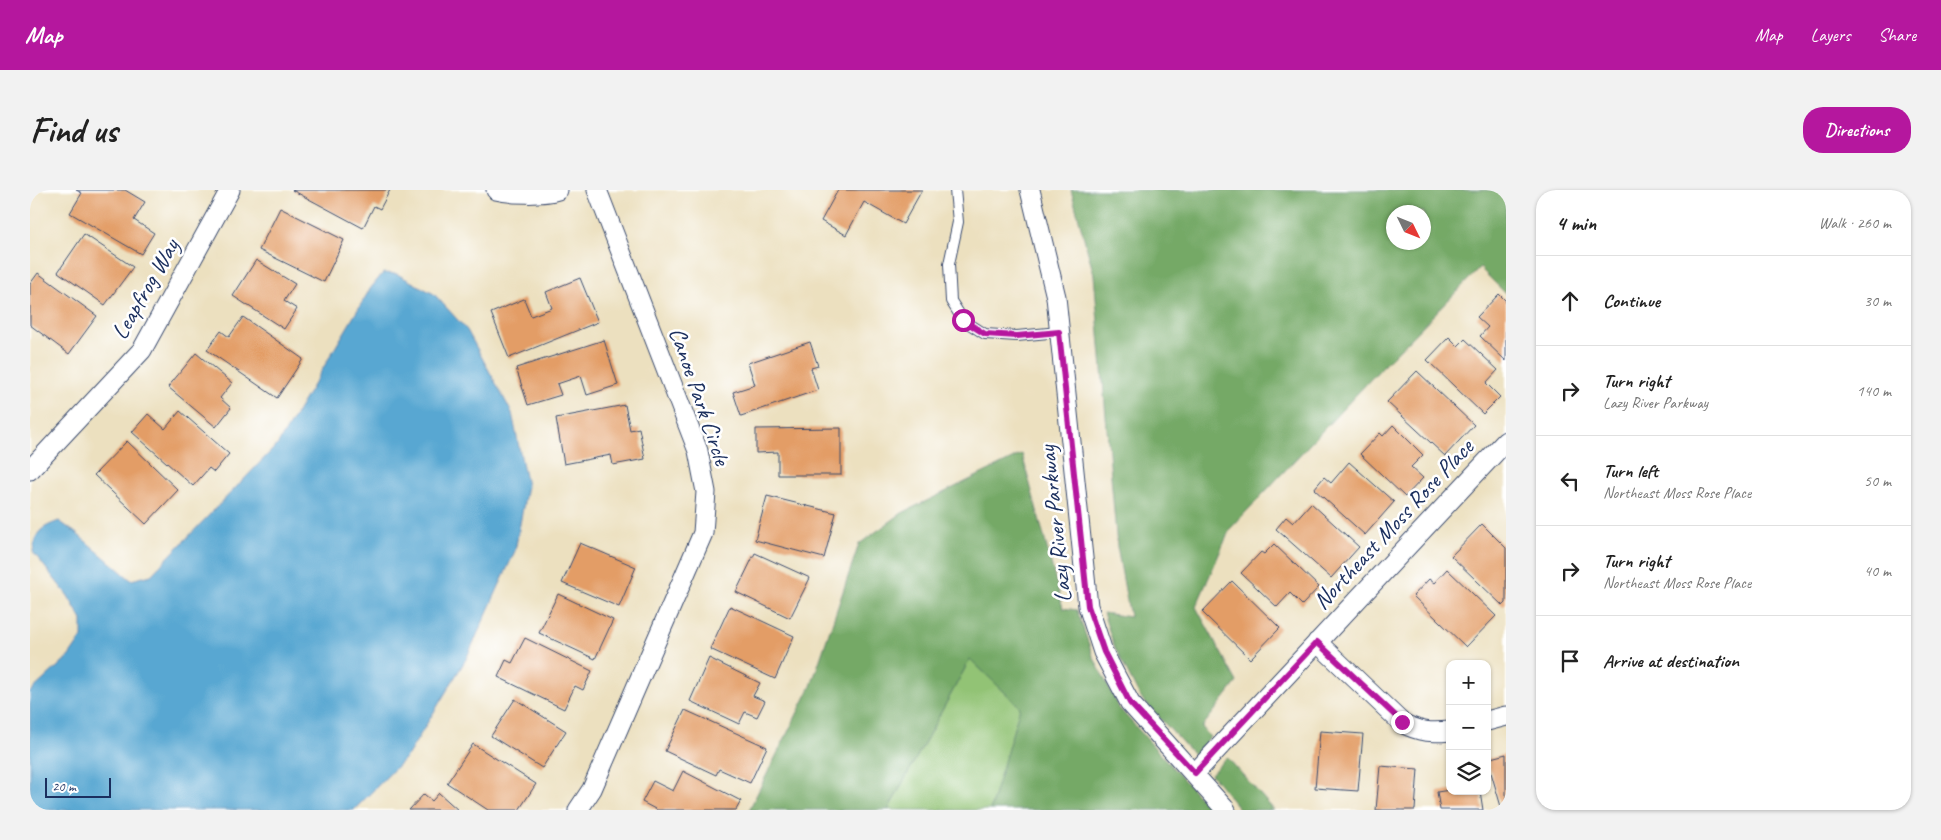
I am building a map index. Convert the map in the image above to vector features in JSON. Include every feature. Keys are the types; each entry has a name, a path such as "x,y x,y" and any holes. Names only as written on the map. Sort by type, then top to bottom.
{"street":[{"name":"Leapfrog Way","path":"30,470 142,350 230,190"},
{"path":"496,190 504,192 550,192 558,190"},
{"name":"Canoe Park Circle","path":"578,810 592,789 703,533 706,492 698,451 596,190"},
{"name":"Lazy River Parkway","path":"1030,190 1056,297 1088,606 1104,652 1130,703 1195,773 1226,810"},
{"name":"Northeast Moss Rose Place","path":"1195,773 1506,441"},
{"name":"Northeast Moss Rose Place","path":"1317,642 1402,722 1418,731 1436,733 1446,732"},
{"path":"1491,720 1506,716"}],"lane":[{"path":"955,190 958,222 949,264 951,301 963,320 985,334 1017,336 1059,332"}],"green space":[{"path":"1071,190 1506,190 1506,294 1480,268 1386,363 1230,529 1196,607 1237,682 1202,727 1210,737 1194,755 1140,697 1115,648 1103,613 1130,617 1117,547 1094,275"},
{"path":"1022,454 1063,608 1077,610 1093,656 1119,708 1211,810 990,810 1020,707 970,659 888,810 749,810 811,686 859,544 902,513"},
{"path":"970,659 1021,707 990,810 888,810"},
{"path":"1227,757 1274,810 1240,810 1211,774"}],"water":[{"path":"383,273 397,274 434,294 467,330 512,413 527,486 515,551 466,659 408,755 354,810 30,810 30,692 69,656 82,637 82,620 68,596 33,552 37,535 47,526 59,521 131,580 151,575 278,444 370,289"}],"building":[{"path":"76,190 125,190 145,202 134,220 154,233 141,254 70,213 82,193"},
{"path":"292,190 390,190 380,209 374,206 363,228"},
{"path":"838,190 922,190 903,224 864,202 846,235 821,221"},
{"path":"280,208 344,240 324,282 259,250"},
{"path":"84,234 133,267 105,305 58,272"},
{"path":"256,260 295,284 284,301 297,309 284,329 233,296"},
{"path":"38,273 97,316 69,354 30,325 30,284"},
{"path":"580,278 598,322 509,358 491,313 524,299 531,316 552,308 546,292"},
{"path":"1499,294 1506,301 1506,361 1480,336 1488,327 1477,317"},
{"path":"243,317 303,359 277,398 207,350 221,331 229,337"},
{"path":"1449,337 1458,346 1465,339 1498,370 1486,383 1500,397 1483,414 1427,360"},
{"path":"604,340 618,385 587,395 581,376 557,384 561,395 528,405 516,368"},
{"path":"810,342 818,366 811,368 818,390 741,416 733,392 755,385 748,363"},
{"path":"196,353 232,383 220,398 231,408 216,427 168,387"},
{"path":"1417,371 1474,425 1445,456 1387,402"},
{"path":"625,405 630,430 639,428 645,459 613,465 611,455 564,464 556,418"},
{"path":"180,411 229,454 214,472 209,468 193,486 132,432 148,414 165,429"},
{"path":"1393,425 1423,455 1411,467 1423,478 1405,497 1360,454 1380,433 1383,436"},
{"path":"841,428 841,475 778,475 778,452 756,453 756,429"},
{"path":"127,441 178,490 146,524 94,475"},
{"path":"1349,462 1394,502 1365,535 1314,489 1324,477 1331,483"},
{"path":"767,496 836,513 824,558 755,540"},
{"path":"1311,503 1359,547 1331,578 1276,529 1286,517 1293,523"},
{"path":"1482,524 1506,548 1506,603 1503,606 1451,556"},
{"path":"580,543 636,567 619,607 562,583"},
{"path":"1274,544 1319,587 1302,605 1290,593 1277,607 1241,573 1261,552 1264,554"},
{"path":"755,553 810,578 790,618 736,592"},
{"path":"1447,569 1496,616 1466,647 1413,596 1429,579 1434,583"},
{"path":"1232,581 1280,628 1250,659 1202,612"},
{"path":"558,594 613,620 595,659 539,633"},
{"path":"730,606 794,636 775,679 710,649"},
{"path":"525,638 592,671 583,690 575,686 564,709 498,677 506,660 512,663"},
{"path":"709,658 760,683 753,696 765,701 757,717 745,712 739,724 690,701"},
{"path":"515,699 566,731 542,768 491,736"},
{"path":"685,710 767,747 750,783 719,769 716,775 665,751"},
{"path":"1320,731 1363,734 1358,791 1315,788"},
{"path":"473,744 536,784 519,810 488,810 447,783"},
{"path":"1506,754 1506,810 1502,810 1491,773 1491,758"},
{"path":"1380,766 1418,769 1415,810 1376,810"},
{"path":"683,771 741,801 736,810 657,810 642,802 653,781 673,791"},
{"path":"1446,791 1446,795 1481,795 1483,810 1440,810 1437,792"},
{"path":"439,793 458,810 409,810 424,794 432,801"}],"route":[{"path":"963,320 985,334 1017,336 1059,332 1088,606 1104,652 1130,703 1195,773 1317,642 1402,722"}]}
